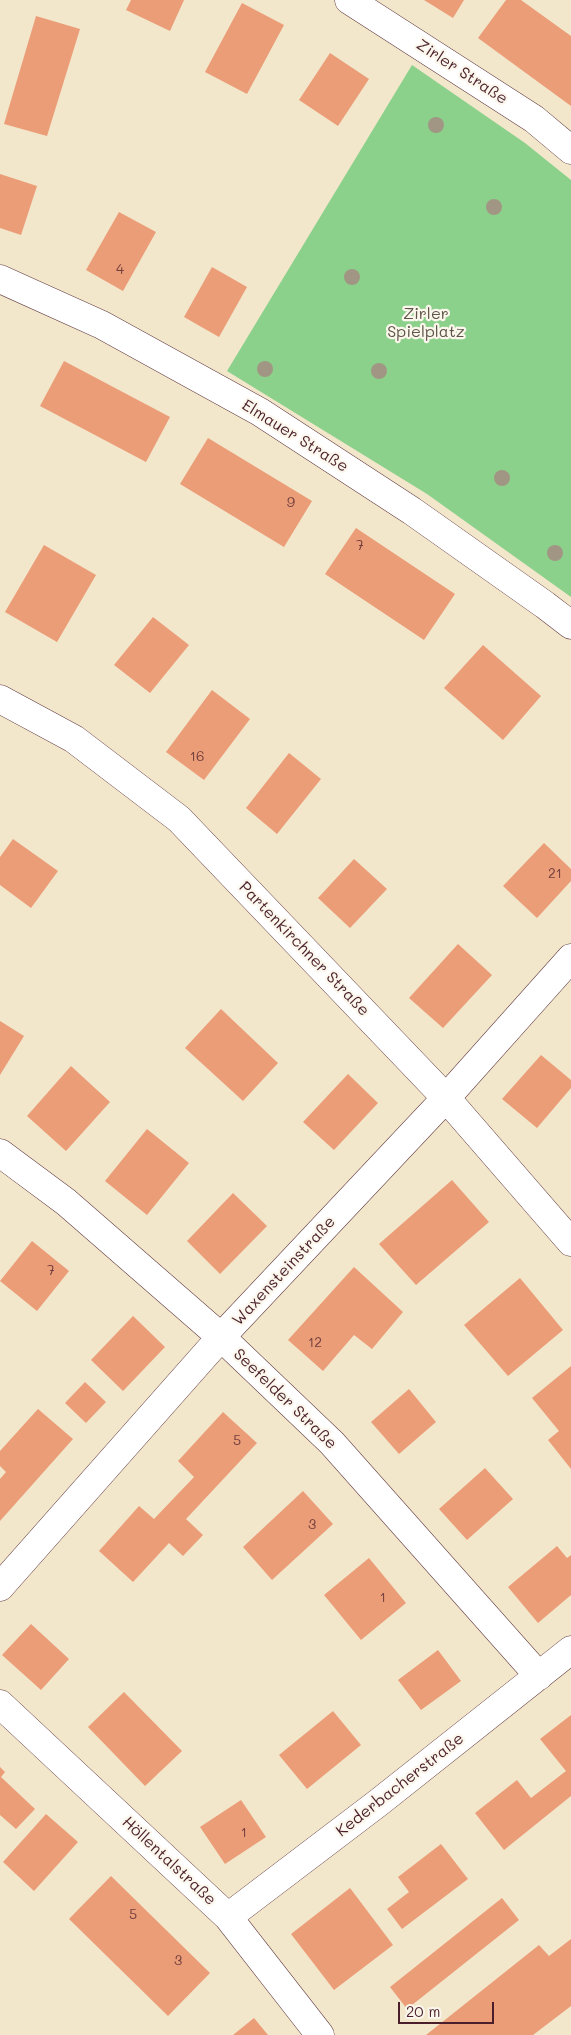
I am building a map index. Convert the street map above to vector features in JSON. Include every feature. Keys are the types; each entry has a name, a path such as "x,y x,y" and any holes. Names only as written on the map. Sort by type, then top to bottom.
{"street":[{"name":"Zirler Straße","path":"349,0 534,119 571,150"},
{"name":"Elmauer Straße","path":"0,279 102,325 260,412 412,511 545,605 571,626"},
{"name":"Partenkirchner Straße","path":"0,699 74,739 179,819 446,1098 571,1242"},
{"name":"Waxensteinstraße","path":"0,1587 221,1338 446,1098 571,958"},
{"name":"Seefelder Straße","path":"0,1153 66,1202 221,1338 332,1443 539,1676"},
{"name":"Kederbacherstraße","path":"228,1917 378,1803 571,1650"},
{"name":"Höllentalstraße","path":"0,1704 228,1917 320,2035"}],"green space":[{"name":"Zirler Spielplatz","path":"412,65 525,143 571,180 571,597 427,494 227,371"}],"building":[{"path":"131,0 184,0 170,31 126,10"},
{"path":"424,0 464,0 453,18"},
{"path":"506,0 521,0 571,36 571,106 478,38"},
{"path":"242,3 284,25 247,94 205,72"},
{"path":"36,16 80,29 47,136 4,124"},
{"path":"330,53 369,79 338,126 299,100"},
{"path":"0,174 37,186 21,235 0,228"},
{"path":"119,212 156,232 123,291 86,270"},
{"path":"212,267 247,287 219,337 184,317"},
{"path":"64,361 170,417 146,462 40,406"},
{"path":"208,438 312,501 284,547 180,484"},
{"path":"356,528 455,594 424,640 325,574"},
{"path":"44,545 96,575 57,642 5,612"},
{"path":"153,617 189,645 150,693 114,665"},
{"path":"483,645 541,696 503,740 444,688"},
{"path":"212,690 250,719 204,780 166,752"},
{"path":"289,753 321,779 277,834 246,808"},
{"path":"13,839 58,871 31,908 0,885 0,857"},
{"path":"544,843 571,869 571,881 537,918 503,886"},
{"path":"354,859 387,889 350,928 318,898"},
{"path":"458,944 492,975 443,1028 409,998"},
{"path":"221,1009 278,1063 243,1101 185,1048"},
{"path":"0,1021 24,1036 0,1075"},
{"path":"541,1055 571,1080 571,1088 537,1128 502,1099"},
{"path":"71,1066 110,1102 66,1151 27,1116"},
{"path":"348,1074 378,1103 334,1150 303,1122"},
{"path":"147,1129 189,1163 147,1215 105,1181"},
{"path":"452,1180 489,1222 416,1285 379,1244"},
{"path":"233,1193 267,1226 220,1274 187,1241"},
{"path":"32,1241 69,1271 37,1311 0,1281"},
{"path":"354,1267 403,1312 372,1349 354,1335 323,1371 288,1340"},
{"path":"520,1278 563,1330 508,1376 464,1325"},
{"path":"133,1316 165,1347 123,1391 91,1360"},
{"path":"571,1366 571,1469 548,1440 559,1431 532,1398"},
{"path":"85,1382 106,1402 86,1423 65,1403"},
{"path":"409,1389 436,1422 399,1454 371,1422"},
{"path":"38,1409 73,1439 0,1521 0,1479 6,1472 0,1466 0,1451"},
{"path":"223,1412 257,1443 186,1519 203,1535 183,1556 169,1543 133,1582 99,1551 139,1506 154,1519 194,1477 178,1461"},
{"path":"485,1468 513,1499 467,1540 439,1509"},
{"path":"303,1491 333,1524 272,1580 243,1547"},
{"path":"557,1546 567,1558 571,1555 571,1595 538,1623 508,1587"},
{"path":"369,1558 406,1603 361,1640 324,1595"},
{"path":"31,1624 69,1659 41,1690 2,1655"},
{"path":"438,1650 461,1681 421,1710 398,1680"},
{"path":"124,1692 182,1751 145,1786 88,1727"},
{"path":"333,1711 361,1745 307,1789 279,1755"},
{"path":"571,1715 571,1796 504,1850 475,1813 517,1780 531,1798 566,1771 540,1739"},
{"path":"0,1767 5,1772 1,1777 35,1809 16,1829 0,1815"},
{"path":"241,1800 266,1837 225,1864 200,1827"},
{"path":"46,1814 78,1842 34,1891 3,1862"},
{"path":"441,1844 468,1879 402,1929 387,1909 409,1892 398,1877"},
{"path":"111,1876 210,1973 168,2016 69,1919"},
{"path":"350,1888 393,1945 334,1990 291,1934"},
{"path":"502,1898 519,1920 407,2009 390,1987"},
{"path":"571,1939 571,2006 533,2035 426,2035 539,1945 549,1956"},
{"path":"254,2018 268,2035 233,2035"}]}
